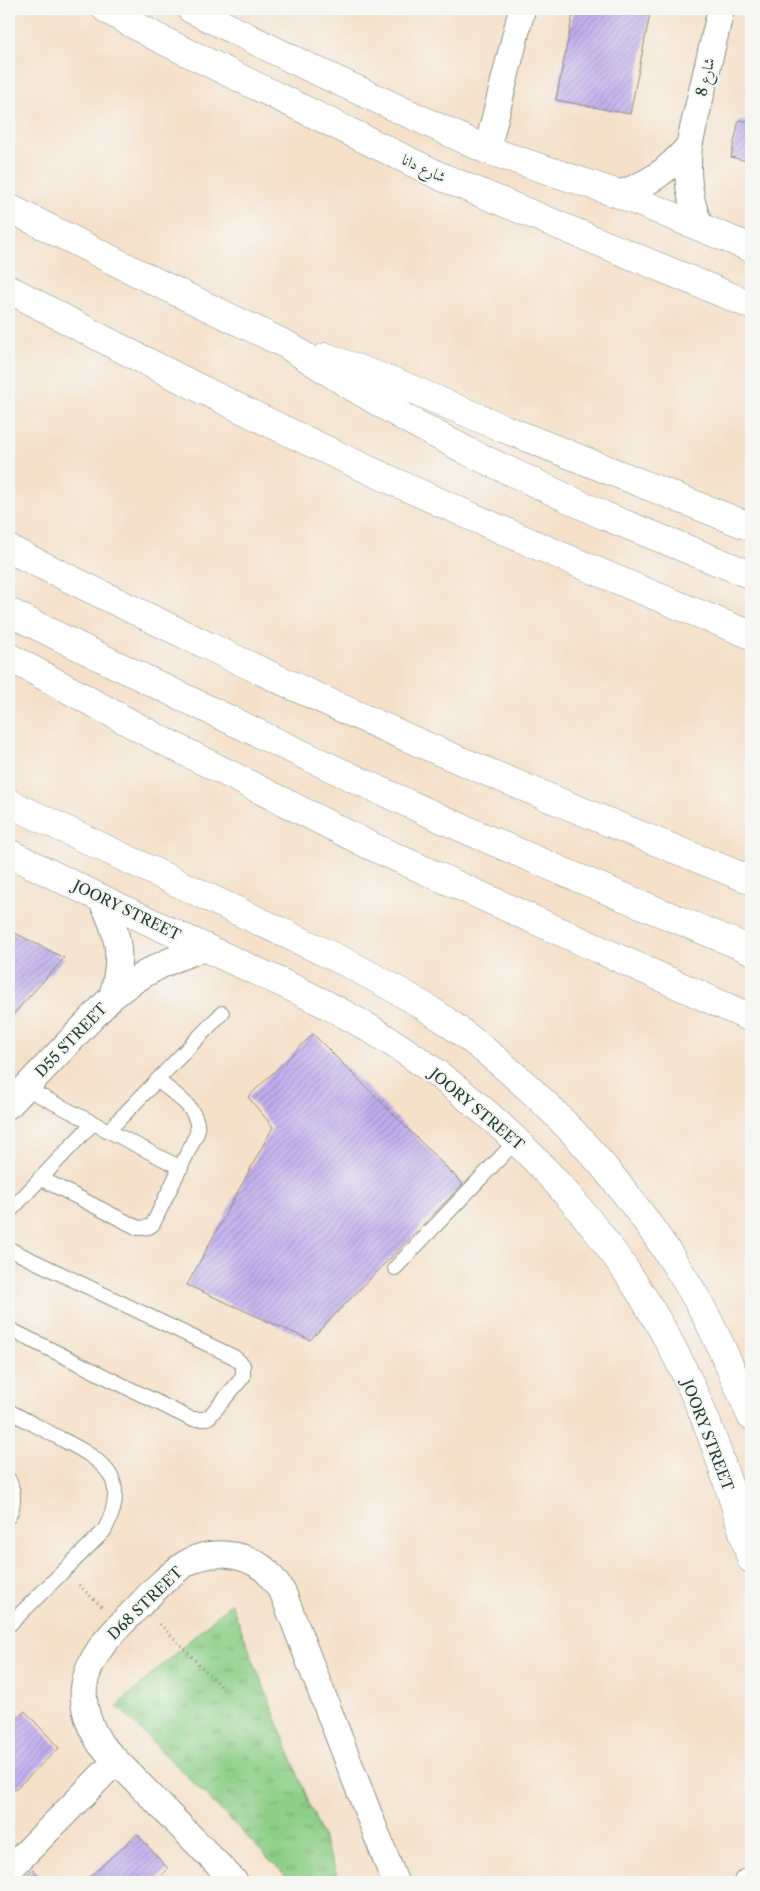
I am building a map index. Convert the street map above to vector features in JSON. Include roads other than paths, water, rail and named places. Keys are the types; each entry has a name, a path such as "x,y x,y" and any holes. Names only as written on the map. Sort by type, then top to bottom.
{"main road":[{"name":"شارع دانا","path":"106,9 156,37 442,177 751,305"},
{"path":"205,12 306,66 487,150 619,194 751,248"},
{"path":"9,208 287,345 397,383 505,429 751,527"},
{"path":"9,289 186,381 346,459 505,532 751,635"},
{"path":"287,345 361,392 469,452 605,516 751,575"},
{"path":"9,548 257,669 414,740 578,810 751,880"},
{"path":"9,612 294,751 450,822 751,950"},
{"path":"9,657 160,739 371,846 751,1018"},
{"path":"9,803 345,962 398,990 449,1022 496,1059 540,1099 582,1142 625,1193 664,1247 699,1304 729,1364 751,1416"},
{"name":"JOORY STREET","path":"9,852 101,899 312,997 367,1027 420,1061 470,1099 517,1140 561,1187 606,1241 644,1300 674,1352 707,1424 751,1559"}],"street":[{"path":"487,150 522,9"},
{"name":"شارع 8","path":"700,226 692,207 688,187 689,146 721,9"},
{"name":"شارع 8","path":"619,194 640,187 658,177 675,163 689,146"},
{"name":"D55 STREET","path":"101,899 111,917 118,937 120,957 118,977 112,997"},
{"name":"D55 STREET","path":"17,1096 112,997 146,971 165,962 206,948"},
{"name":"D68 STREET","path":"235,1882 101,1745 91,1727 85,1708 84,1688 89,1668 98,1650 120,1624 187,1563 202,1557 218,1554 248,1560 263,1568 274,1579 283,1593 395,1882"},
{"path":"9,1870 116,1761"},
{"path":"747,1882 751,1881"}],"lane":[{"path":"108,1131 222,1013"},
{"path":"40,1178 138,1228 153,1224 197,1133 198,1120 190,1109 157,1080"},
{"path":"17,1096 93,1123 181,1168"},
{"path":"9,1212 93,1123"},
{"path":"395,1268 517,1140"},
{"path":"9,1249 234,1357 243,1365 243,1377 209,1417 197,1420 191,1419 9,1328"},
{"path":"9,1411 86,1451 99,1460 108,1472 114,1486 116,1502 112,1517 104,1531 9,1625"},
{"path":"9,1480 14,1500 9,1516"}]}
